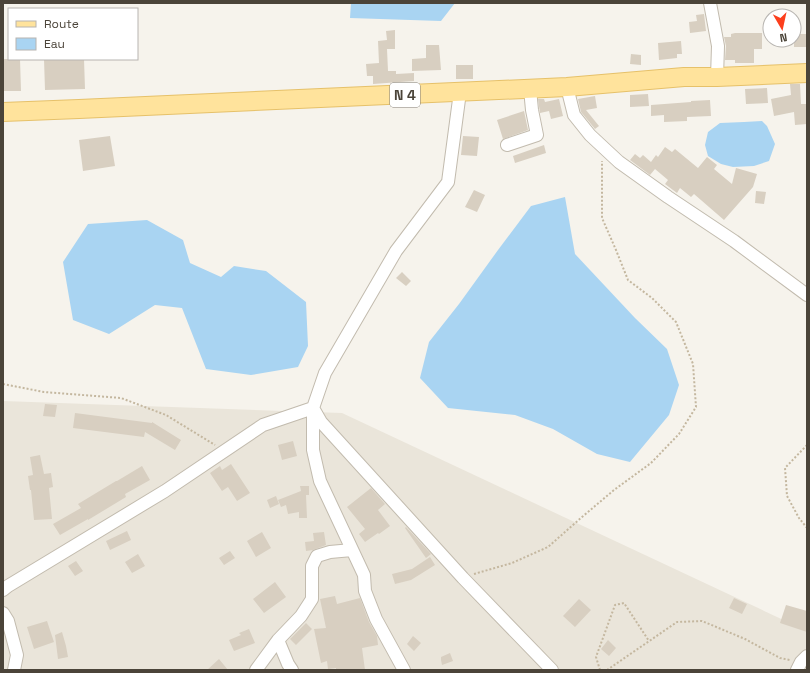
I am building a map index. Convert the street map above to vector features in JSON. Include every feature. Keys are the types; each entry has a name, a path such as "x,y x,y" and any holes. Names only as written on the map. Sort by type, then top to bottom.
{"main road":[{"name":"N 4","path":"3,112 530,89 684,77 807,73"}],"street":[{"path":"710,3 718,46 717,77"},
{"path":"567,87 574,115 590,135 619,162 734,241 807,295"},
{"path":"507,145 537,135 530,89"},
{"path":"404,670 376,619 366,591 364,575 320,481 313,450 313,408 325,373 396,251 448,182 460,92"},
{"path":"3,590 165,491 263,425 313,408"},
{"path":"313,408 321,422 463,578 552,670"},
{"path":"256,670 278,640 301,616 312,599 312,566 318,556 330,552 352,550"},
{"path":"3,613 8,621 17,655 14,670"},
{"path":"278,640 292,670"}],"path":[{"path":"463,578 512,563 548,547 614,490 651,463 679,434 696,407 693,364 676,322 652,298 628,280 602,218 602,146"},
{"path":"3,384 44,392 121,398 166,415 225,450"},
{"path":"807,446 785,468 787,496 798,518 807,528"},
{"path":"600,670 596,657 615,605 624,603 649,641"},
{"path":"607,670 677,622 702,621 745,639 780,658 802,662"}],"shaded area":[{"path":"3,401 342,413 807,631 807,670 3,670"}],"water":[{"path":"351,3 455,3 441,21 350,18"},
{"path":"762,121 767,126 775,144 769,161 754,166 733,167 721,164 708,156 705,145 708,132 720,123"},
{"path":"565,197 575,254 635,318 667,349 679,385 669,415 630,462 597,454 553,429 515,415 448,408 420,378 429,342 531,206"},
{"path":"147,220 183,240 190,263 221,277 234,266 266,271 306,302 308,346 298,367 251,375 206,369 182,308 155,305 109,334 73,320 63,262 88,224"}],"building":[{"path":"704,14 706,31 690,33 689,22 697,21 696,15"},
{"path":"395,30 395,49 387,49 388,71 396,71 396,74 414,73 414,81 373,84 373,76 367,76 366,64 379,63 378,41 387,40 386,31"},
{"path":"762,33 762,49 754,49 754,63 735,63 735,60 725,60 726,46 724,37 731,37 731,34"},
{"path":"802,34 807,34 807,47 802,47"},
{"path":"681,41 682,54 677,54 677,58 659,60 658,43"},
{"path":"426,45 439,45 441,70 412,71 412,59 426,58"},
{"path":"631,54 641,55 641,65 630,64"},
{"path":"3,59 20,60 21,91 3,91"},
{"path":"44,60 84,60 85,89 45,90"},
{"path":"456,65 473,65 473,79 456,79"},
{"path":"790,84 800,84 801,104 807,104 807,124 795,125 794,112 774,116 771,99 791,95"},
{"path":"767,88 768,103 746,104 745,89"},
{"path":"648,94 649,106 630,107 630,95"},
{"path":"595,96 597,108 586,110 599,126 595,129 581,112 578,99"},
{"path":"538,99 544,99 545,102 559,99 563,116 551,119 549,111 540,113"},
{"path":"710,100 711,116 687,117 687,121 664,122 664,115 651,116 651,105"},
{"path":"524,111 528,130 503,139 497,120"},
{"path":"110,136 115,166 83,171 79,140"},
{"path":"463,136 479,137 477,156 461,155"},
{"path":"544,145 546,153 515,163 513,156"},
{"path":"665,147 672,152 675,149 698,168 707,157 717,165 714,169 732,184 736,168 757,174 753,187 724,220 694,194 691,197 680,188 677,193 665,184 668,180 655,169 650,175 630,160 635,154 640,158 643,155 651,162 656,155 658,157"},
{"path":"474,190 485,195 477,212 465,207"},
{"path":"756,191 766,192 764,204 755,203"},
{"path":"402,272 411,281 406,286 396,278"},
{"path":"45,404 57,405 55,417 43,416"},
{"path":"75,413 152,422 181,440 175,450 145,432 144,437 73,428"},
{"path":"293,441 297,456 282,460 278,445"},
{"path":"40,455 44,474 51,473 53,487 49,488 52,519 34,520 28,476 33,475 30,457"},
{"path":"231,464 250,493 237,501 228,487 222,491 210,473 220,466 222,470"},
{"path":"142,466 150,480 125,494 126,497 60,535 53,524 81,508 78,504"},
{"path":"300,486 309,486 309,495 306,495 307,518 299,518 299,512 288,514 286,505 281,507 278,500 301,491"},
{"path":"371,488 385,504 378,510 390,526 365,542 359,534 365,529 347,507"},
{"path":"276,496 279,504 270,508 267,500"},
{"path":"406,527 431,554 426,558 405,528"},
{"path":"127,531 131,540 110,550 106,541"},
{"path":"262,532 271,548 256,557 247,541"},
{"path":"324,532 326,545 306,551 305,542 314,541 313,533"},
{"path":"230,551 235,558 224,565 219,558"},
{"path":"138,554 145,566 132,573 125,562"},
{"path":"430,557 435,565 411,580 395,584 392,574 412,569"},
{"path":"76,561 83,571 75,576 68,566"},
{"path":"275,582 286,597 264,613 253,599"},
{"path":"335,596 337,604 360,598 369,622 377,636 378,645 362,648 365,670 336,670 336,668 328,669 327,661 321,663 314,629 326,628 320,599"},
{"path":"734,598 747,604 742,614 729,608"},
{"path":"579,599 591,610 575,627 563,616"},
{"path":"786,605 807,611 807,632 780,623"},
{"path":"47,621 54,642 34,649 27,627"},
{"path":"306,623 312,629 296,645 290,639"},
{"path":"249,629 255,643 234,651 229,640 241,635 239,633"},
{"path":"62,632 68,657 58,659 55,635"},
{"path":"413,636 421,643 414,651 407,644"},
{"path":"608,640 616,648 609,656 601,649"},
{"path":"450,653 453,661 442,665 441,657"},
{"path":"219,659 228,670 207,670"}]}
